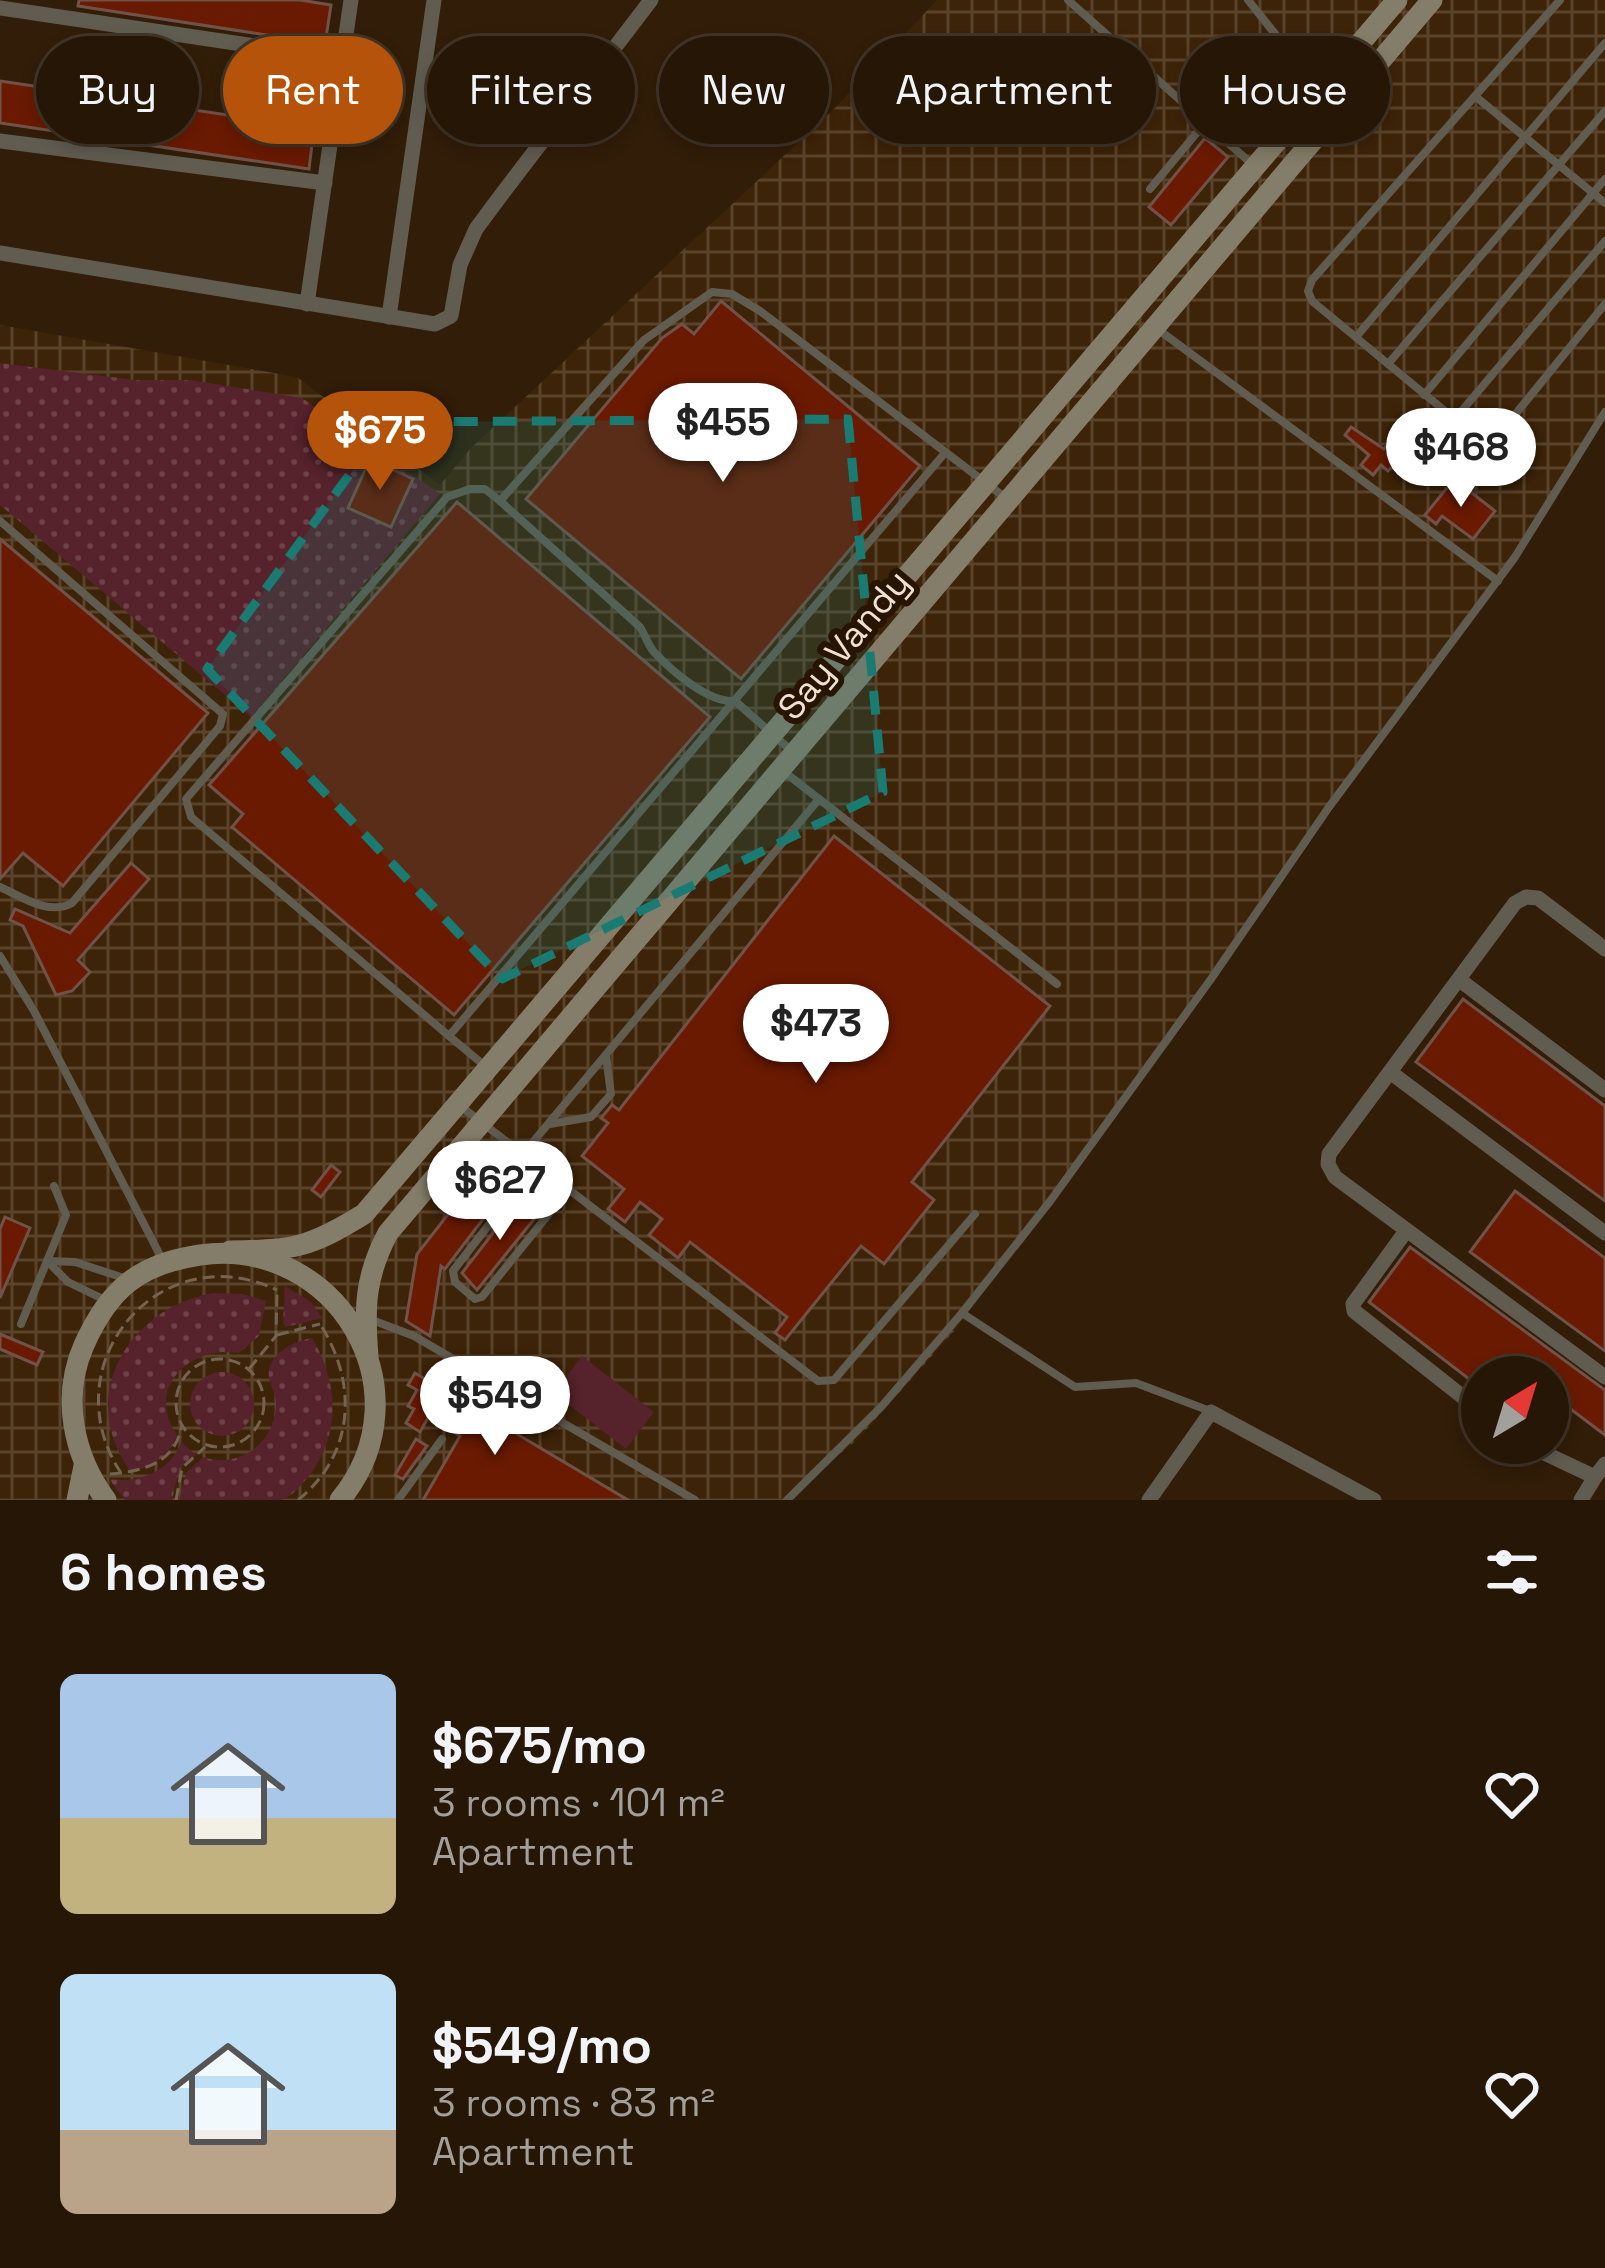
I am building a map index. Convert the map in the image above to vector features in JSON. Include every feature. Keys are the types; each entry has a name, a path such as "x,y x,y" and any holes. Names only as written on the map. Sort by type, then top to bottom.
{"street":[{"path":"345,36 351,0"},
{"path":"389,317 434,0"},
{"path":"0,253 435,324 451,316 460,265 476,229 651,0"},
{"name":"Say Vandy","path":"230,1251 279,1250 320,1241 364,1214 1397,0"},
{"name":"Say Vandy","path":"346,1497 371,1442 376,1399 355,1318 371,1266 388,1233 1432,0"},
{"path":"0,8 223,41"},
{"path":"0,141 325,183"},
{"path":"307,304 330,144"},
{"path":"1605,949 1538,898 1515,903 1329,1154 1328,1164 1336,1178 1605,1377"},
{"path":"1461,981 1605,1090"},
{"path":"1390,1072 1605,1233"},
{"path":"1406,1231 1353,1304 1354,1311 1461,1395"},
{"path":"106,1500 87,1470 71,1416 75,1364 97,1317 132,1280 163,1261 230,1251 275,1260 315,1282 355,1318"},
{"path":"1149,1500 1211,1412 1347,1494 1374,1500"},
{"path":"1569,1460 1600,1471 1581,1500"},
{"path":"77,1500 87,1470"}],"lane":[{"path":"1068,0 1180,101"},
{"path":"1248,0 1275,36"},
{"path":"1560,0 1307,291 1312,301 1478,440 1492,443 1605,304"},
{"path":"1356,338 1605,43"},
{"path":"1475,96 1605,203"},
{"path":"1388,364 1605,111"},
{"path":"1150,189 1188,144"},
{"path":"1229,144 1255,167"},
{"path":"1424,395 1605,179"},
{"path":"1454,420 1605,241"},
{"path":"500,501 644,340 712,292 732,294 760,311 1008,500"},
{"path":"1155,327 1498,581"},
{"path":"787,1500 881,1407 1051,1200 1330,807 1498,581 1605,412"},
{"path":"449,1036 944,454"},
{"path":"488,1069 191,817 186,799 447,496 470,489 485,489 500,501 640,627 650,649 709,696 735,700 772,734 819,799 1057,984"},
{"path":"0,521 223,714 220,726 72,903 59,910 47,908 1,889"},
{"path":"523,1154 819,799"},
{"path":"0,956 34,1011 163,1261"},
{"path":"548,1124 591,1117 611,1094 606,1054"},
{"path":"458,1104 818,1381 835,1381 975,1214"},
{"path":"536,1164 453,1270 455,1282 475,1298 482,1297 552,1210"},
{"path":"21,1324 66,1215 54,1186"},
{"path":"47,1261 75,1262 106,1276 132,1280"},
{"path":"47,1261 68,1282 109,1303"},
{"path":"962,1313 1075,1387 1136,1382 1211,1412"},
{"path":"355,1318 414,1336 695,1500"},
{"path":"398,1500 442,1439"}],"path":[{"path":"275,1260 275,1336"},
{"path":"121,1473 106,1446 98,1396 103,1363 128,1319 168,1288 200,1278 235,1277 277,1290"},
{"path":"249,1369 275,1336 355,1318"},
{"path":"298,1500 326,1470 345,1423 343,1372 320,1324"},
{"path":"87,1470 139,1471 166,1458 182,1424 177,1395 191,1370 219,1359 231,1360 249,1369 263,1393 260,1422 239,1442 208,1445 182,1424"},
{"path":"176,1500 182,1468 208,1445"}],"highlighted area":[{"path":"848,419 883,792 502,979 207,669 388,422"}],"shaded area":[{"path":"937,0 1605,0 1605,415 1569,478 956,1329 858,1439 784,1500 0,1500 0,325 297,377 440,485 470,449 797,144 829,144 829,114 853,89 853,144 1156,144 1156,36 903,36"},
{"path":"0,363 135,380 190,380 302,398 440,494 251,717 0,505"},
{"path":"285,1286 311,1302 322,1318 286,1327"},
{"path":"213,1293 266,1301 259,1336 239,1353 204,1356 178,1373 166,1401 177,1435 174,1443 160,1459 131,1472 115,1443 108,1414 110,1386 119,1360 135,1336 157,1317"},
{"path":"312,1338 327,1372 333,1408 327,1443 309,1476 281,1500 179,1500 186,1473 203,1457 229,1460 262,1442 276,1406 271,1363 286,1348"},
{"path":"582,1356 654,1412 626,1449 554,1393"},
{"path":"222,1372 245,1381 254,1404 245,1427 222,1436 199,1427 190,1404 199,1381"},
{"path":"181,1442 196,1455 179,1469 172,1500 125,1500 109,1479 131,1479 162,1468"}],"building":[{"path":"79,0 300,0 331,5 326,36 273,36 78,6"},
{"path":"0,81 36,86 36,128 0,123"},
{"path":"199,111 223,114 223,144 312,144 309,169 141,144 199,144"},
{"path":"1200,144 1212,144 1228,157 1171,225 1149,207"},
{"path":"721,301 920,466 741,679 526,499 662,338 682,324 694,334"},
{"path":"1351,427 1384,449 1396,434 1425,458 1408,479 1393,466 1388,471 1381,465 1373,475 1361,465 1369,455 1345,435"},
{"path":"370,459 413,479 391,527 348,508"},
{"path":"1454,479 1495,511 1473,539 1442,516 1436,524 1425,515"},
{"path":"457,502 710,717 454,1015 232,827 243,814 209,785"},
{"path":"0,539 208,713 63,886 23,853 0,879"},
{"path":"834,836 1050,1006 912,1182 934,1200 884,1264 861,1246 785,1340 775,1333 787,1317 690,1242 678,1258 649,1235 662,1219 640,1202 625,1222 608,1209 624,1189 582,1156 608,1123 601,1118 612,1105 619,1110"},
{"path":"131,863 149,879 78,960 90,972 72,991 56,995 23,926 10,920 15,909 70,933"},
{"path":"1463,999 1605,1106 1605,1201 1416,1062"},
{"path":"496,1153 519,1172 445,1269 441,1266 430,1336 406,1321 417,1254"},
{"path":"331,1165 340,1172 321,1197 312,1190"},
{"path":"1515,1191 1605,1258 1605,1351 1470,1252"},
{"path":"520,1198 539,1213 477,1290 462,1273"},
{"path":"5,1217 30,1228 0,1298 0,1229"},
{"path":"1410,1247 1559,1356 1461,1356 1461,1373 1369,1302"},
{"path":"0,1334 43,1352 37,1365 0,1349"},
{"path":"1569,1364 1605,1390 1605,1435 1569,1408"},
{"path":"415,1373 628,1500 423,1500 460,1436 429,1416 420,1432 406,1423 414,1409 408,1406 417,1390 408,1385"},
{"path":"416,1439 427,1446 403,1479 395,1475"}]}
